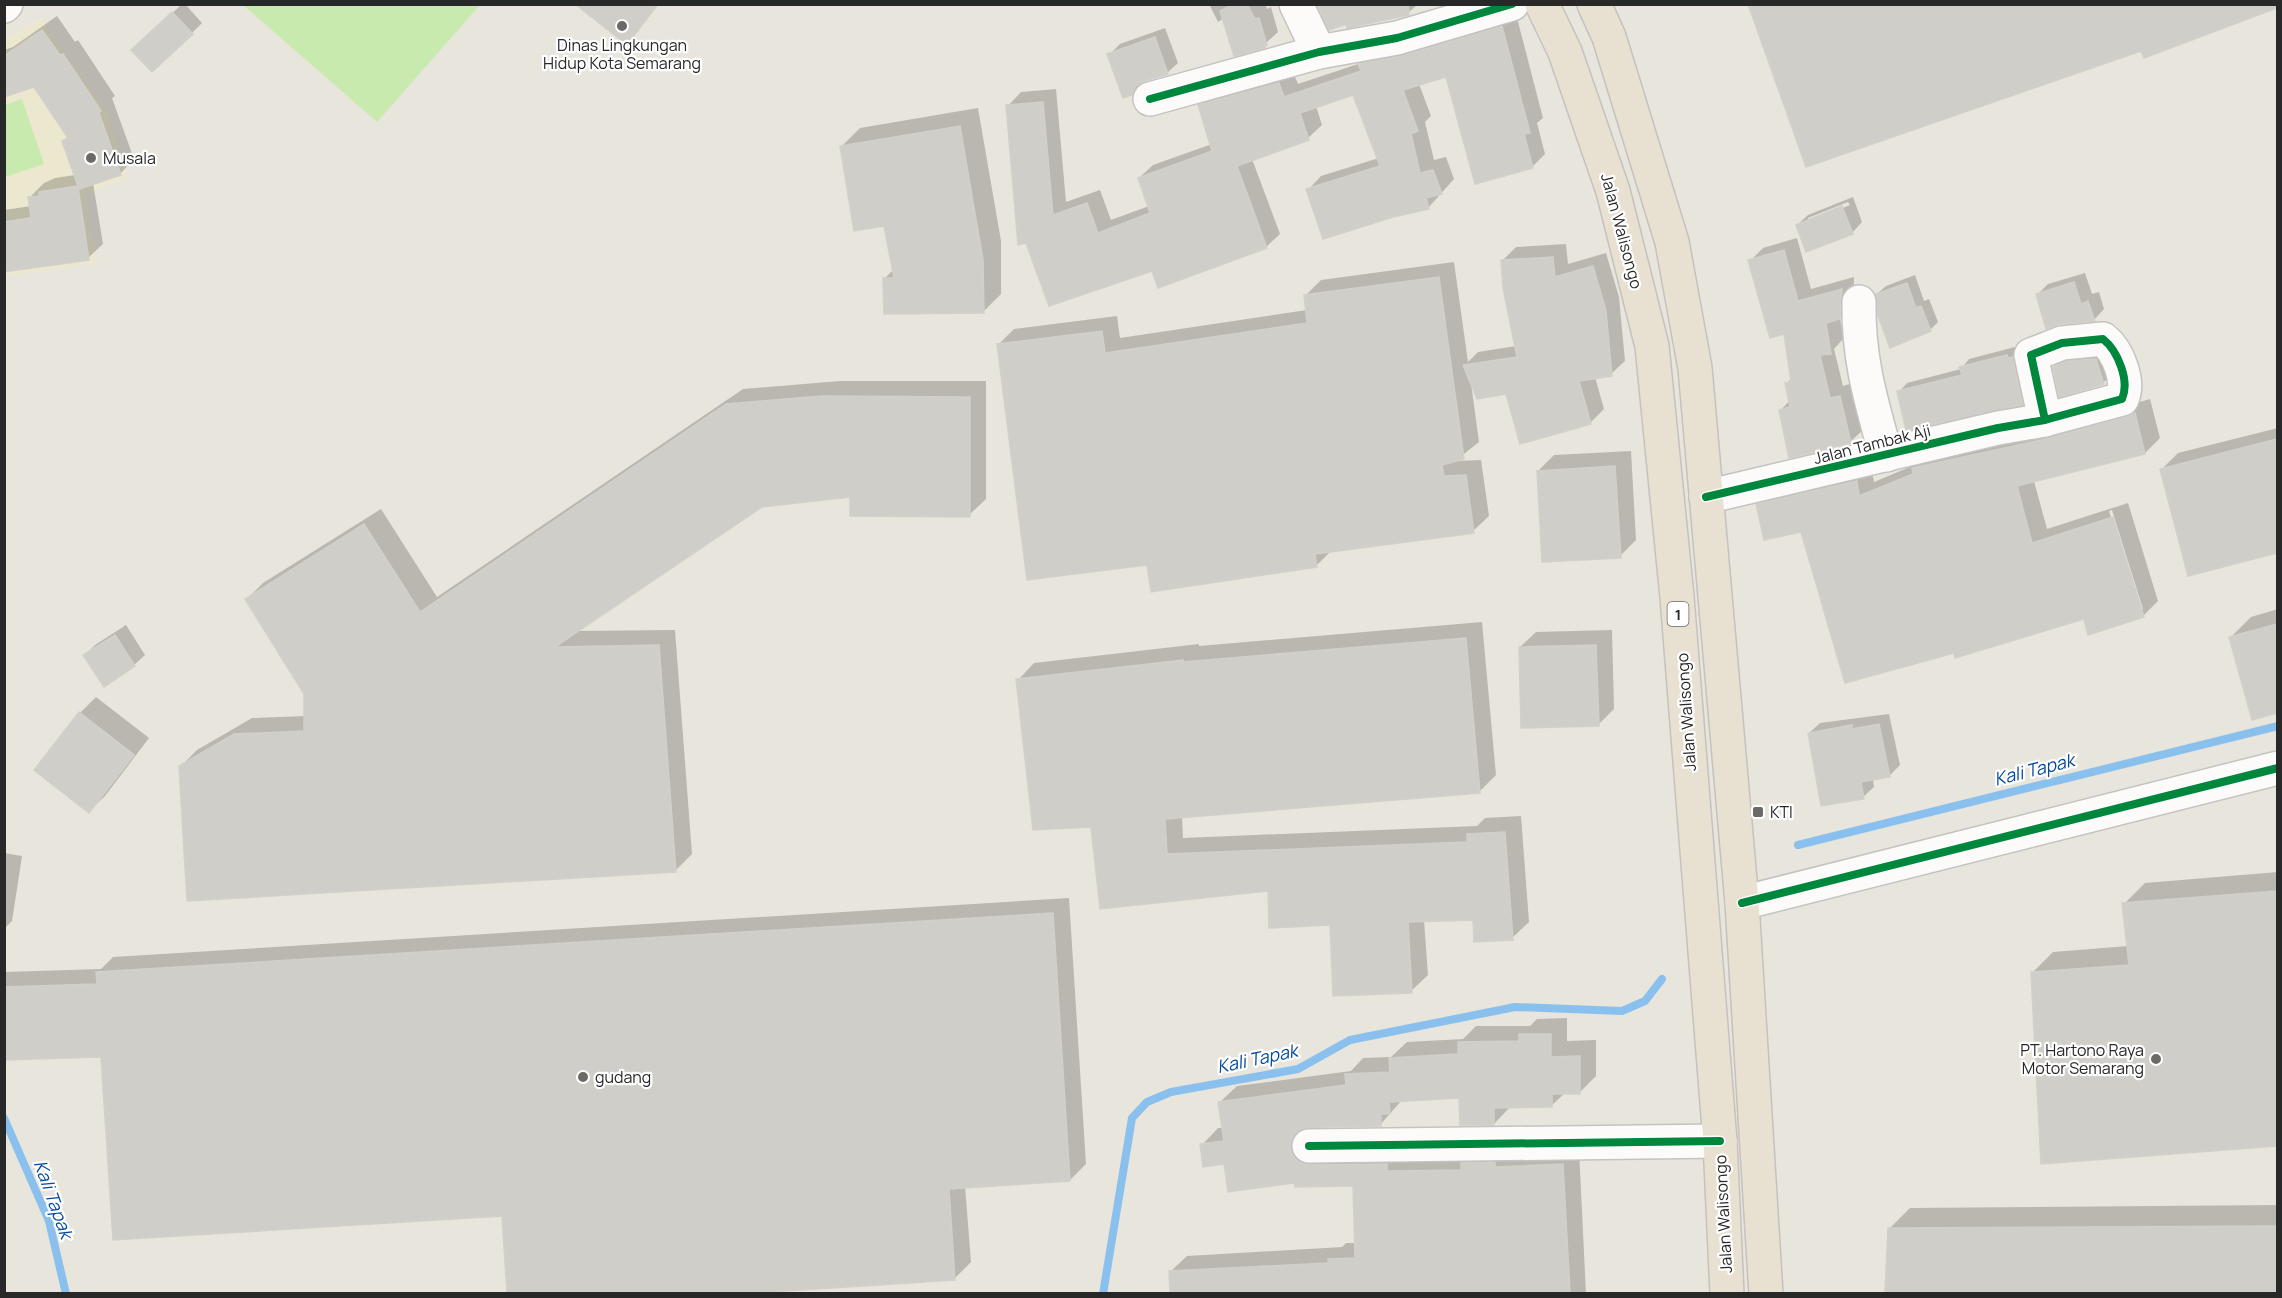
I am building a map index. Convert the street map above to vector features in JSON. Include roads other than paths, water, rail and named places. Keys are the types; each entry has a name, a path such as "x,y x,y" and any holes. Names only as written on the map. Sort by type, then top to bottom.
{"highway":[{"name":"Jalan Walisongo","path":"1542,4 1565,52 1612,191 1652,346 1677,597 1720,1141 1727,1293"},
{"path":"1594,4 1609,37 1672,242 1695,368 1742,903 1766,1293"}],"street":[{"path":"1296,4 1319,52"},
{"path":"1150,99 1319,52 1397,38 1512,4"},
{"name":"Jalan Tambak Aji","path":"1859,302 1859,331 1864,376 1886,454"},
{"name":"Jalan Tambak Aji","path":"1706,497 1998,428 2045,420"},
{"path":"1742,903 2277,768"},
{"path":"1309,1146 1720,1141"}],"waterway":[{"name":"Kali Tapak","path":"1798,845 2278,726"},
{"name":"Kali Tapak","path":"1103,1294 1132,1118 1147,1102 1171,1092 1298,1069 1350,1040 1515,1007 1622,1011 1645,1001 1662,979"},
{"name":"Kali Tapak","path":"4,1118 49,1221 66,1294"}],"place":[{"name":"Dinas Lingkungan Hidup Kota Semarang","path":"622,26"},
{"name":"Musala","path":"91,158"},
{"name":"KTI","path":"1758,812"},
{"name":"PT. Hartono Raya Motor Semarang","path":"2156,1059"},
{"name":"gudang","path":"583,1077"}]}
